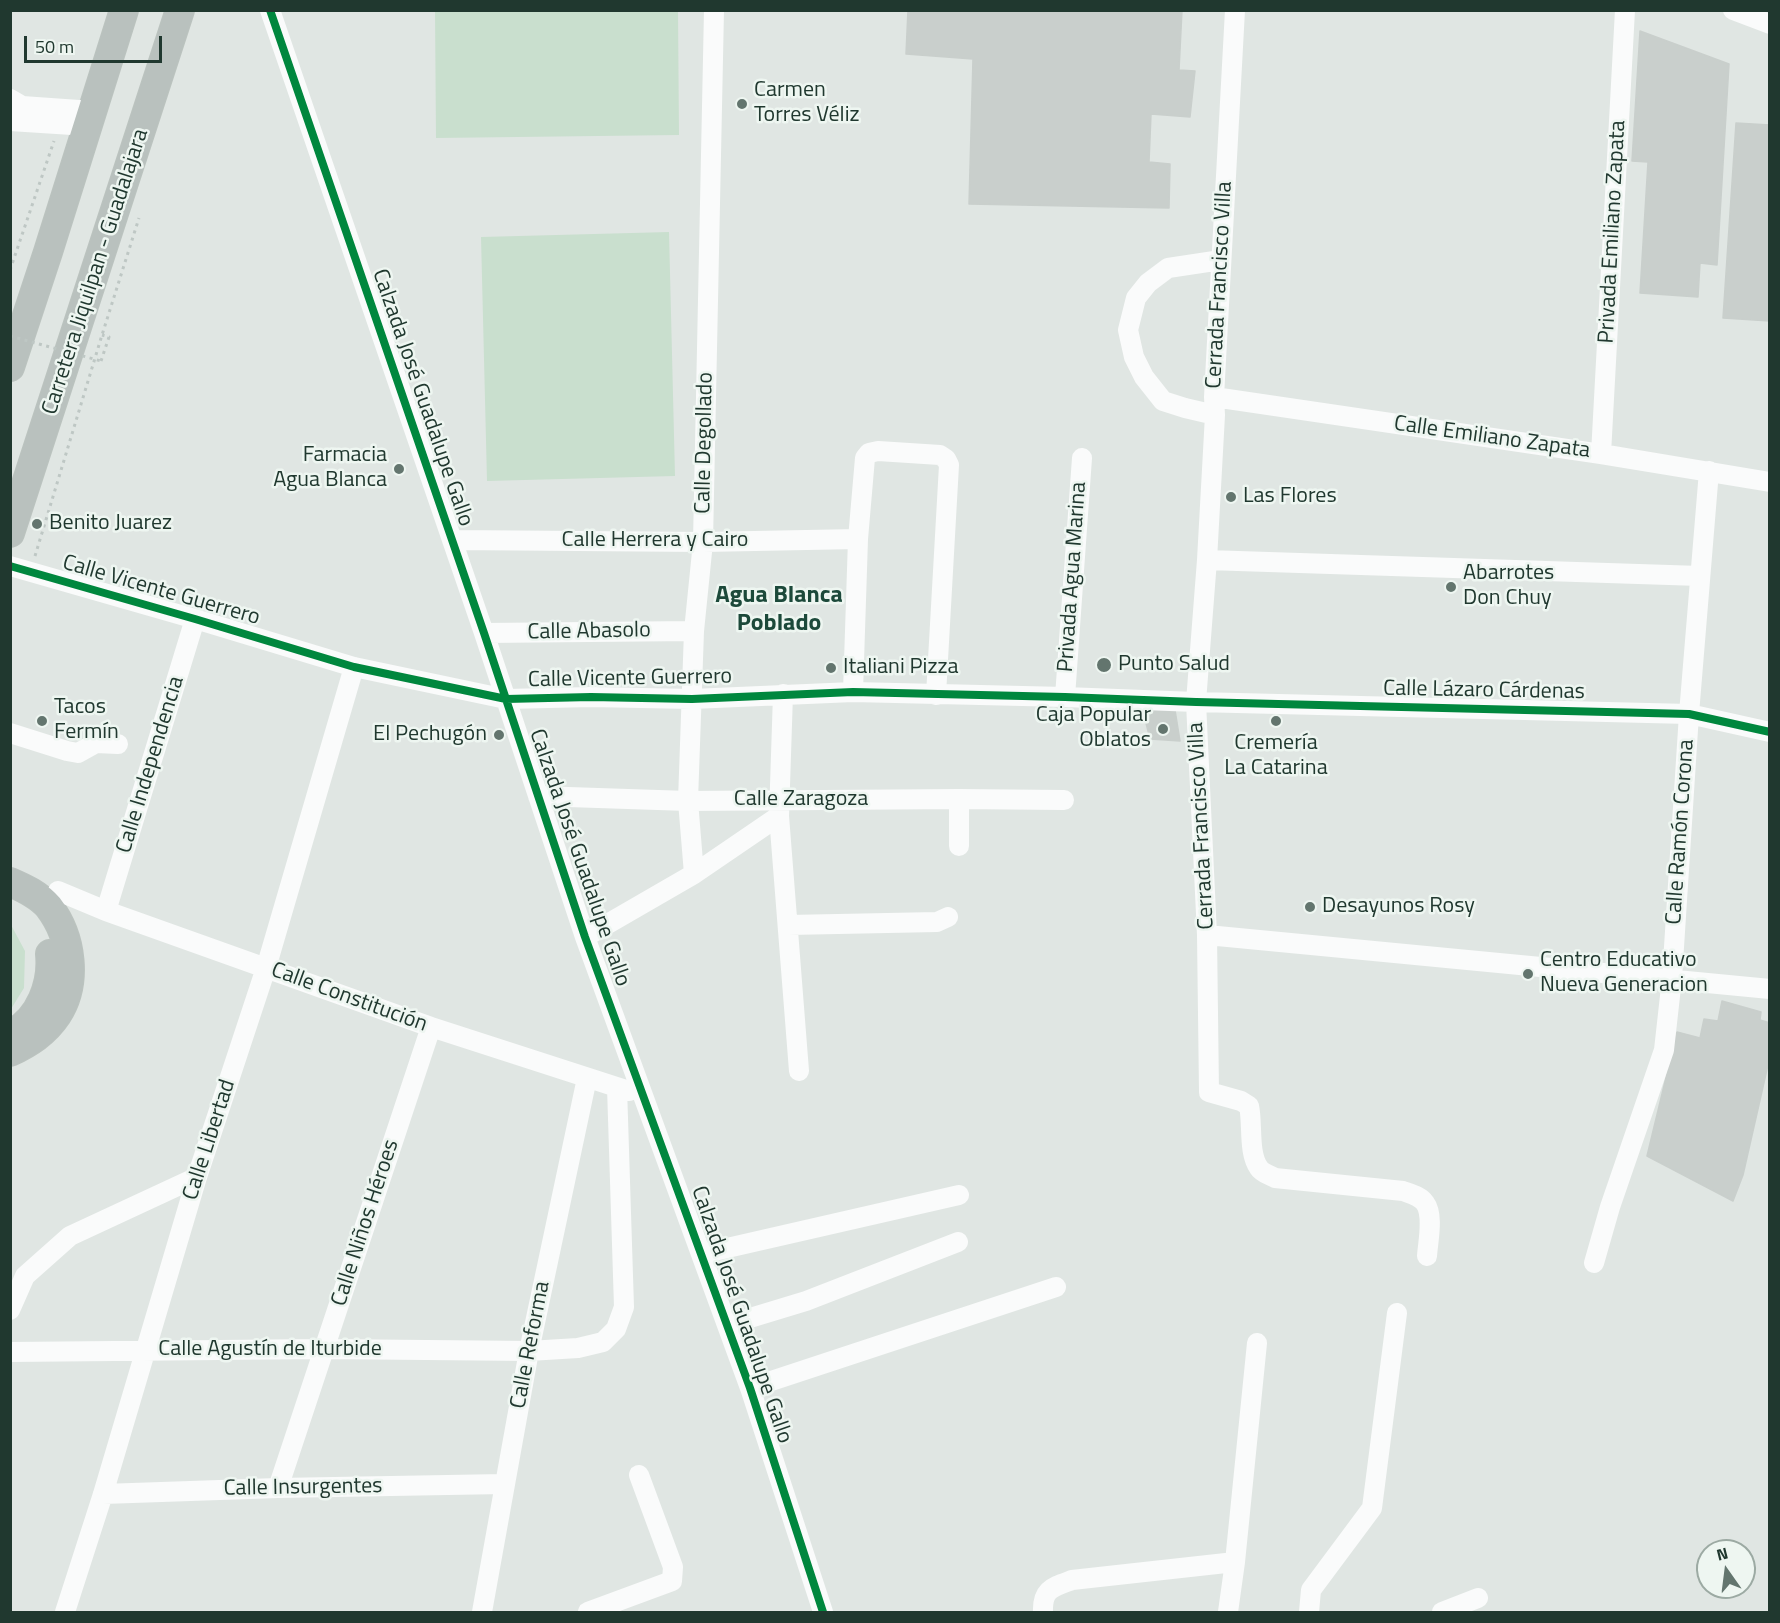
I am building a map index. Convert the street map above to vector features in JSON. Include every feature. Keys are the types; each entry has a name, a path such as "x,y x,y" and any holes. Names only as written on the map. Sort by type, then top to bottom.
{"highway":[{"path":"10,367 124,10"},
{"name":"Carretera Jiquilpan - Guadalajara","path":"10,533 180,10"},
{"path":"10,882 22,887 48,906 57,921 68,950 70,978 63,1003 49,1025 30,1042 10,1052"},
{"path":"10,902 37,923 46,942 51,964 48,988 36,1010 17,1030 10,1034"}],"street":[{"name":"Calzada José Guadalupe Gallo","path":"270,10 484,633 585,937 750,1388 823,1612"},
{"name":"Calle Degollado","path":"694,874 688,801 694,631 703,542 714,10"},
{"name":"Cerrada Francisco Villa","path":"1235,10 1207,560 1196,702 1207,935 1209,1092 1241,1101 1249,1106 1253,1157 1260,1170 1275,1178 1403,1191 1418,1197 1426,1204 1430,1218 1427,1256"},
{"name":"Privada Emiliano Zapata","path":"1601,454 1625,10"},
{"path":"1733,10 1770,24"},
{"path":"10,99 22,106 91,119"},
{"path":"10,121 60,124 91,119"},
{"name":"Calle Emiliano Zapata","path":"1221,260 1168,268 1148,283 1136,298 1128,330 1134,357 1144,377 1163,401 1185,408 1215,406 1601,454 1770,482"},
{"path":"853,692 858,539 865,458 869,453 878,451 940,455 949,465 936,695"},
{"name":"Privada Agua Marina","path":"1065,697 1082,458"},
{"name":"Calle Ramón Corona","path":"1594,1263 1610,1207 1664,1050 1672,978 1689,714 1709,471"},
{"name":"Calle Herrera y Cairo","path":"452,540 703,542 858,539"},
{"path":"1207,560 1701,576"},
{"name":"Calle Vicente Guerrero","path":"10,566 354,667 506,699 591,697 692,699 853,692 1196,702"},
{"name":"Calle Independencia","path":"106,910 195,619"},
{"name":"Calle Abasolo","path":"484,633 694,631"},
{"name":"Calle Libertad","path":"65,1612 103,1494 197,1177 266,968 354,667"},
{"path":"783,694 780,808 799,1071"},
{"name":"Calle Lázaro Cárdenas","path":"1196,702 1689,714 1770,732"},
{"path":"10,733 78,753 96,743 118,744"},
{"name":"Calle Zaragoza","path":"538,796 688,801 780,808 959,799 1064,800"},
{"path":"959,799 959,846"},
{"path":"585,937 694,874 780,808"},
{"name":"Calle Constitución","path":"58,891 431,1027 643,1095"},
{"path":"788,925 937,922 948,917"},
{"path":"1207,935 1770,989"},
{"name":"Calle Niños Héroes","path":"278,1488 431,1027"},
{"name":"Calle Reforma","path":"482,1612 529,1351 587,1078"},
{"name":"Calle Agustín de Iturbide","path":"10,1352 324,1349 529,1351 578,1348 603,1342 616,1329 624,1307 617,1087"},
{"path":"10,1310 25,1276 70,1236 197,1177"},
{"path":"701,1254 959,1196"},
{"path":"727,1325 806,1301 958,1242"},
{"path":"750,1388 1056,1287"},
{"path":"1309,1612 1311,1590 1372,1508 1397,1313"},
{"path":"1228,1612 1257,1343"},
{"path":"588,1612 672,1581 673,1567 639,1475"},
{"name":"Calle Insurgentes","path":"103,1494 504,1484"},
{"path":"1043,1612 1042,1602 1051,1588 1072,1580 1235,1562"},
{"path":"1442,1612 1478,1598"}],"path":[{"path":"10,270 60,124"},
{"path":"30,573 141,212"},
{"path":"10,336 101,361 109,337 102,334"}],"green space":[{"path":"435,11 678,11 679,135 436,138"},
{"path":"669,232 675,476 487,481 481,237"},
{"path":"10,923 25,951 24,988 11,1009"}],"building":[{"path":"908,10 1182,10 1179,70 1195,71 1190,117 1151,114 1149,162 1170,164 1169,208 969,204 973,59 906,54"},
{"path":"1640,31 1729,64 1717,265 1700,263 1698,297 1640,293 1648,162 1632,161"},
{"path":"1736,123 1770,125 1770,321 1723,318"},
{"name":"Caja Popular Oblatos","path":"1175,710 1180,741 1150,739 1143,711"},
{"path":"1722,1001 1761,1012 1760,1020 1770,1023 1770,1056 1743,1175 1733,1201 1647,1156 1677,1032 1700,1038 1704,1019 1718,1021"}],"cycle path":[{"path":"270,10 484,633 585,937 750,1388 823,1612"},
{"path":"10,566 354,667 506,699 591,697 692,699 853,692 1065,697 1689,714 1770,732"}],"place":[{"name":"Carmen Torres Véliz","path":"742,104"},
{"name":"Farmacia Agua Blanca","path":"399,469"},
{"name":"Las Flores","path":"1231,497"},
{"name":"Benito Juarez","path":"37,524"},
{"name":"Abarrotes Don Chuy","path":"1451,587"},
{"name":"Punto Salud","path":"1104,665"},
{"name":"Italiani Pizza","path":"831,668"},
{"name":"Tacos Fermín","path":"42,721"},
{"name":"Cremería La Catarina","path":"1276,721"},
{"name":"Caja Popular Oblatos","path":"1163,729"},
{"name":"El Pechugón","path":"499,735"},
{"name":"Desayunos Rosy","path":"1310,907"},
{"name":"Centro Educativo Nueva Generacion","path":"1528,974"}],"district":[{"name":"Agua Blanca Poblado","path":"779,610"}]}
